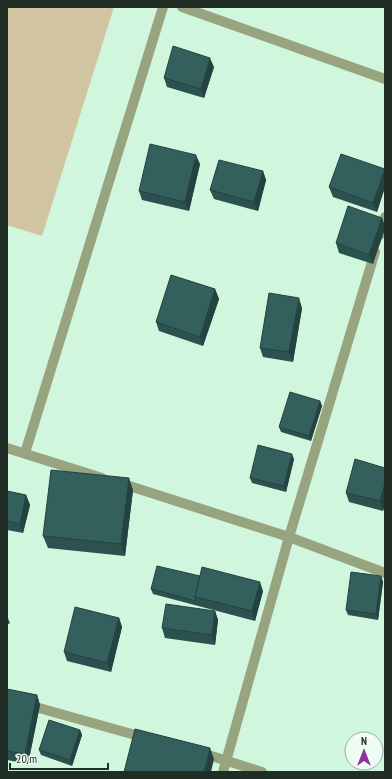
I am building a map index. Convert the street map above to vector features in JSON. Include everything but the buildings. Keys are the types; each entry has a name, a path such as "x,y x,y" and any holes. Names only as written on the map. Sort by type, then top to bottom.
{"street":[{"path":"25,453 163,7"},
{"path":"182,7 385,79"},
{"path":"223,772 289,537 385,217"},
{"path":"7,448 289,537 385,573"},
{"path":"7,699 159,741"},
{"path":"189,750 227,760 262,772"}],"shaded area":[{"path":"7,7 114,7 42,236 7,225"}]}
